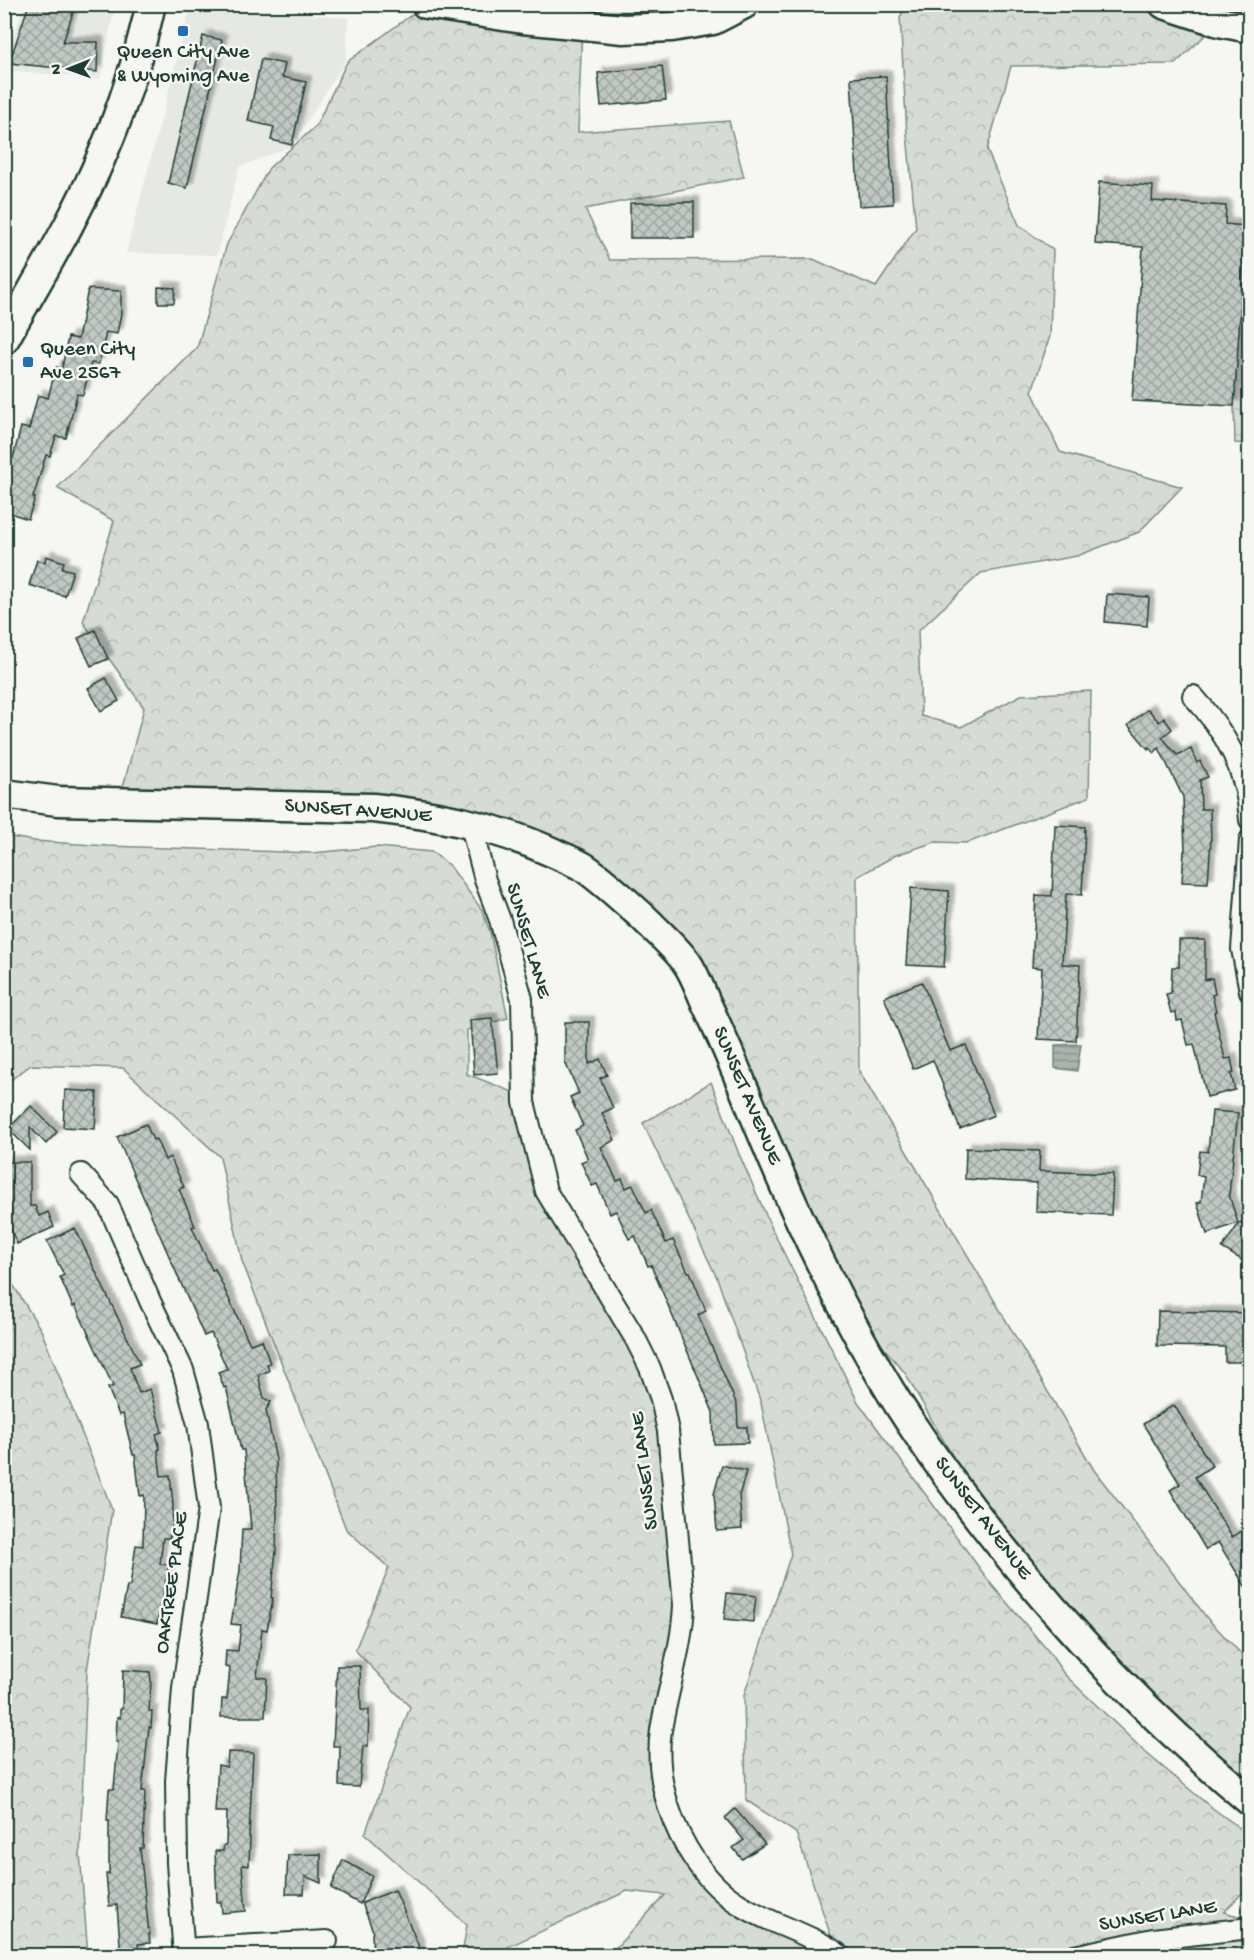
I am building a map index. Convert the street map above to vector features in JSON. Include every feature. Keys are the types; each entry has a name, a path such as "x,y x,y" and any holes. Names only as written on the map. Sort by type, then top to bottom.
{"street":[{"path":"4,340 84,195 103,154 140,51 151,4"},
{"path":"426,4 523,19 623,29 672,27 713,20 744,4"},
{"path":"1164,4 1219,22 1250,28"},
{"path":"1193,696 1215,722 1236,758 1244,782 1250,820"},
{"name":"SUNSET AVENUE","path":"4,794 58,801 373,808 422,813 470,822 526,840 584,867 660,933 687,964 735,1063 760,1130 796,1211 835,1290 879,1373 942,1470 1014,1564 1071,1632 1133,1697 1198,1758 1250,1801"},
{"name":"SUNSET LANE","path":"470,822 485,880 500,920 522,999 524,1102 546,1191 645,1358 661,1399 668,1431 684,1605 683,1628 661,1732 662,1780 668,1808 679,1834 696,1862 711,1880 735,1902 809,1937 841,1956"},
{"path":"1250,840 1242,949 1250,992"},
{"name":"OAKTREE PLACE","path":"81,1174 108,1204 183,1370 198,1424 208,1497 209,1508 183,1688 176,1781 177,1863 183,1953"},
{"name":"SUNSET LANE","path":"1074,1956 1153,1939 1250,1928"},
{"path":"183,1953 327,1941"}],"shaded area":[{"path":"24,5 115,5 100,79 5,70 5,63"},
{"path":"190,10 271,10 348,18 346,60 292,146 239,167 217,255 126,253"},
{"path":"1081,1044 1077,1071 1055,1068 1055,1045"}],"green space":[{"path":"425,5 744,5 582,26 578,132 729,121 744,177 585,209 610,260 813,259 876,287 916,228 907,134 900,17 907,5 1249,5 1249,28 1219,22 1175,64 1011,66 987,150 1019,225 1053,250 1050,336 1032,391 1060,452 1182,487 1139,532 1077,556 981,573 918,631 921,716 961,727 1021,695 1091,691 1089,797 967,843 935,842 896,855 857,877 859,1071 1094,1470 1207,1618 1249,1662 1249,1801 1014,1564 905,1373 835,1290 687,964 623,899 470,822 119,802 144,708 83,622 114,521 57,488 197,348 227,244 269,168 316,126 347,62"},
{"path":"1249,167 1249,444 1235,443 1234,406"},
{"path":"4,836 35,841 107,846 312,853 377,847 432,852 450,866 482,910 490,932 508,1018 467,1030 467,1074 513,1092 531,1135 546,1191 650,1368 684,1605 662,1781 711,1880 836,1951 796,1833 746,1800 744,1695 791,1554 761,1403 717,1278 643,1123 711,1082 739,1154 773,1231 858,1402 991,1584 1049,1652 1064,1674 1145,1752 1207,1804 1249,1835 1249,1886 1224,1912 1249,1919 1249,1955 609,1955 665,1895 627,1891 491,1955 462,1955 467,1925 365,1834 410,1707 355,1650 389,1568 346,1529 242,1261 220,1157 123,1068 31,1065 5,1084"},
{"path":"4,1270 41,1330 112,1509 87,1671 80,1853 88,1955 5,1955"}],"building":[{"path":"29,4 76,4 63,42 98,42 97,72 9,63"},
{"path":"203,36 222,40 187,188 168,183"},
{"path":"261,59 285,64 282,77 306,82 292,145 271,140 274,127 248,121"},
{"path":"662,66 666,100 601,106 598,73"},
{"path":"886,76 893,204 859,206 851,78"},
{"path":"1099,182 1153,186 1152,201 1226,206 1225,224 1246,226 1234,406 1132,401 1143,247 1095,244"},
{"path":"694,202 694,238 630,238 630,203"},
{"path":"158,287 175,288 174,303 158,303"},
{"path":"88,289 121,291 121,313 117,334 106,332 99,364 91,363 83,395 77,394 66,438 56,436 50,456 46,455 28,519 4,511 4,471 9,457 13,458 21,427 29,429 38,395 48,398 56,367 62,368 68,337 78,339"},
{"path":"46,556 64,562 62,568 73,571 65,596 29,585 37,560 45,562"},
{"path":"1107,594 1149,597 1147,626 1105,622"},
{"path":"95,630 108,659 91,666 78,638"},
{"path":"106,678 119,701 101,711 88,688"},
{"path":"1148,709 1159,722 1164,718 1172,729 1162,737 1177,755 1191,749 1197,763 1200,761 1208,777 1200,780 1201,809 1210,809 1211,840 1208,883 1182,882 1185,851 1183,797 1159,748 1154,753 1149,747 1148,749 1128,725"},
{"path":"1055,825 1085,827 1082,895 1066,894 1062,964 1080,965 1076,1041 1038,1039 1042,968 1032,967 1036,895 1052,896"},
{"path":"911,888 949,891 944,967 906,965"},
{"path":"1179,940 1205,940 1205,980 1212,978 1215,994 1212,995 1216,1011 1214,1012 1225,1059 1231,1058 1234,1073 1231,1074 1235,1090 1207,1097 1194,1044 1188,1045 1182,1020 1177,1021 1176,1012 1171,1013 1166,994 1171,993 1172,967 1179,967"},
{"path":"922,982 950,1051 966,1045 994,1115 960,1129 933,1060 913,1069 884,997"},
{"path":"492,1018 498,1073 474,1075 470,1020"},
{"path":"565,1022 589,1022 589,1064 600,1059 607,1075 600,1078 613,1108 602,1113 615,1140 601,1147 617,1181 622,1179 626,1188 633,1185 646,1213 651,1210 666,1243 673,1240 690,1272 706,1311 698,1315 737,1405 738,1427 747,1427 748,1443 714,1444 713,1412 651,1265 648,1266 635,1236 629,1239 616,1211 610,1214 597,1184 592,1186 581,1162 588,1159 575,1130 583,1126 570,1097 579,1093 565,1062"},
{"path":"65,1090 97,1092 95,1129 63,1127"},
{"path":"31,1106 57,1132 46,1144 30,1127 30,1150 8,1129"},
{"path":"1212,1111 1238,1113 1229,1195 1238,1223 1207,1234 1197,1203 1201,1202 1204,1176 1197,1175 1200,1151 1208,1152"},
{"path":"146,1124 153,1140 156,1139 165,1160 170,1157 184,1187 179,1189 195,1226 192,1227 212,1270 215,1269 250,1344 262,1340 270,1363 267,1364 269,1371 258,1375 264,1398 271,1402 266,1410 276,1460 277,1513 271,1598 273,1598 267,1630 262,1629 257,1677 267,1678 265,1717 221,1717 222,1699 227,1699 230,1668 225,1667 226,1650 238,1651 241,1625 231,1624 240,1570 242,1529 251,1529 244,1450 241,1450 226,1387 224,1388 218,1372 227,1369 211,1333 204,1336 117,1137"},
{"path":"966,1148 1040,1151 1039,1171 1113,1174 1111,1215 1036,1212 1037,1183 965,1179"},
{"path":"4,1162 30,1162 30,1206 35,1206 39,1216 48,1212 54,1227 17,1244 4,1214"},
{"path":"1240,1222 1250,1228 1250,1265 1222,1248"},
{"path":"75,1228 140,1364 130,1368 139,1393 150,1389 162,1432 156,1434 160,1449 158,1450 161,1476 170,1475 173,1505 172,1536 163,1538 160,1564 169,1565 157,1624 121,1617 127,1586 130,1586 136,1545 143,1546 144,1495 140,1496 135,1455 133,1455 123,1414 119,1415 108,1388 113,1386 75,1305 73,1307 60,1277 64,1275 47,1241"},
{"path":"1158,1311 1250,1313 1250,1362 1225,1362 1225,1347 1157,1346"},
{"path":"1174,1405 1212,1466 1195,1477 1232,1537 1250,1526 1250,1594 1218,1542 1206,1550 1170,1490 1180,1484 1143,1424"},
{"path":"722,1465 746,1471 739,1496 742,1529 717,1531 714,1494"},
{"path":"727,1593 756,1596 753,1622 724,1619"},
{"path":"337,1666 360,1666 361,1710 369,1710 368,1746 363,1746 359,1787 339,1786 340,1746 333,1746"},
{"path":"123,1670 150,1672 151,1682 149,1711 152,1711 151,1728 149,1727 142,1791 145,1791 143,1848 140,1848 150,1943 138,1944 139,1956 121,1956 117,1905 109,1906 106,1874 109,1874 109,1821 107,1821 109,1789 114,1789 118,1742 116,1742 117,1717 120,1718 120,1709 122,1709"},
{"path":"228,1752 253,1753 249,1866 242,1865 246,1911 222,1913 221,1902 217,1902 215,1851 223,1851 226,1845 227,1812 215,1812 218,1765 227,1767"},
{"path":"735,1809 765,1844 742,1859 733,1848 744,1840 725,1818"},
{"path":"321,1854 321,1883 305,1876 304,1894 286,1894 288,1855"},
{"path":"343,1860 372,1876 360,1904 331,1888"},
{"path":"395,1890 419,1947 420,1956 373,1956 373,1931 362,1903"}],"place":[{"name":"Queen City Ave & Wyoming Ave","path":"183,31"},
{"name":"Queen City Ave 2567","path":"28,362"}]}
